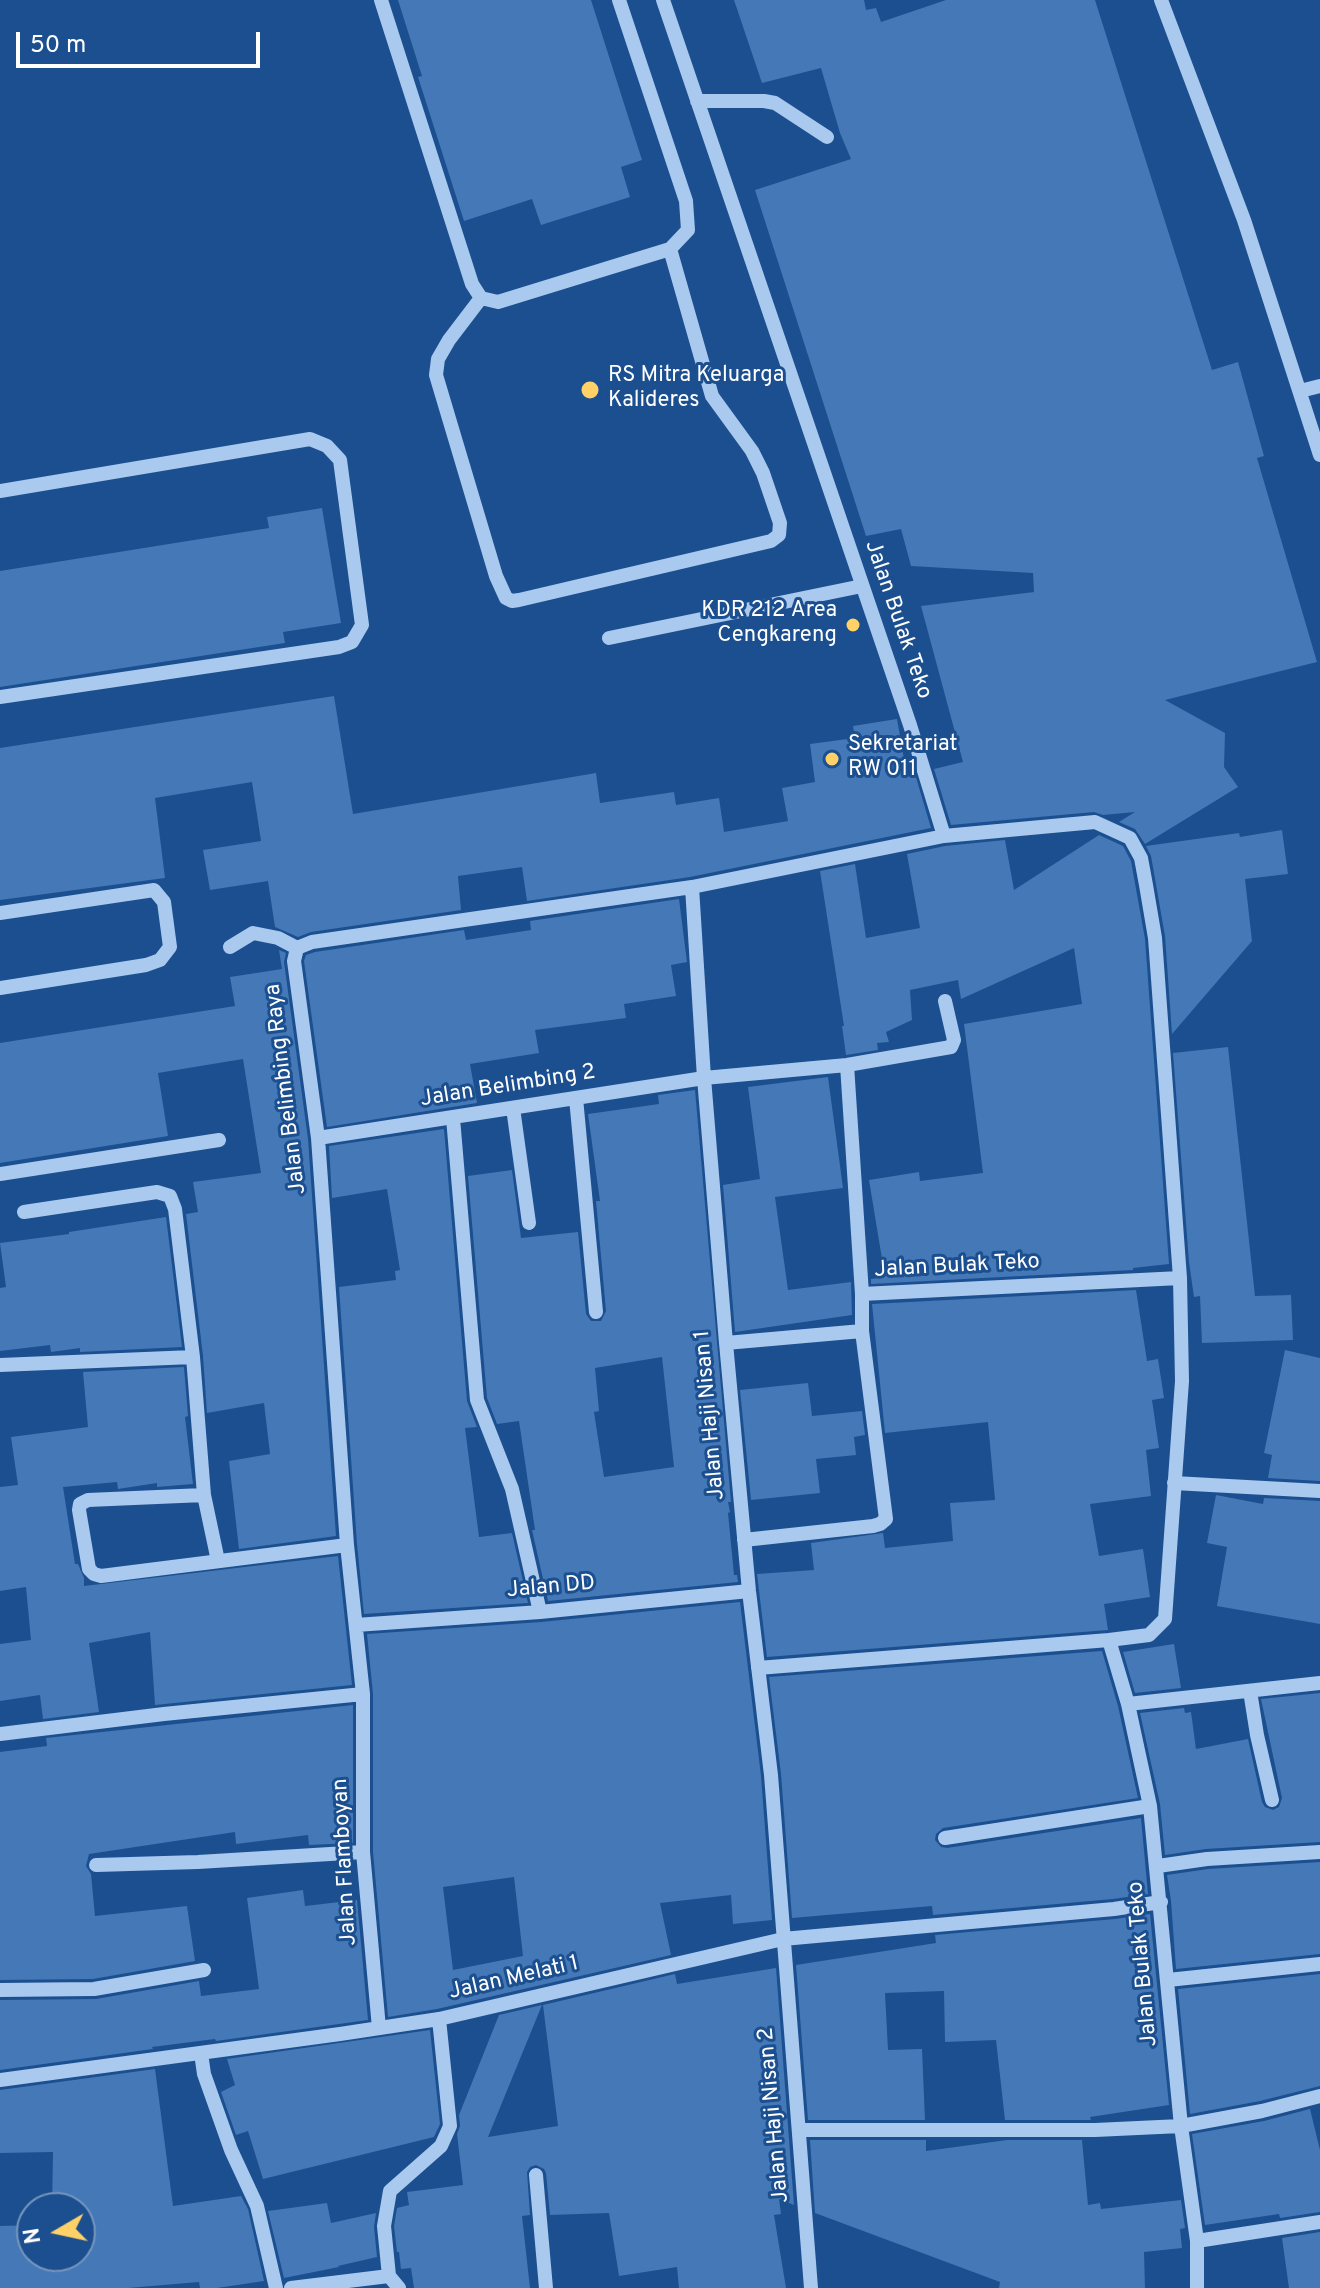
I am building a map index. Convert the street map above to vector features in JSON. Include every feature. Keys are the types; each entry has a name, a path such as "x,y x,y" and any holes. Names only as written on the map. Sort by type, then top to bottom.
{"street":[{"path":"381,0 472,284 481,298 498,302 670,249 688,230 686,201 619,0"},
{"name":"Jalan Bulak Teko","path":"663,0 910,725 944,836"},
{"path":"1161,0 1244,220 1320,455"},
{"path":"697,101 775,103 827,137"},
{"path":"481,298 449,340 438,359 436,375 496,576 506,598 512,601 771,541 779,535 780,523 768,485 752,451 712,396 670,249"},
{"path":"1300,391 1320,386"},
{"path":"0,491 310,439 327,446 340,460 362,625 352,642 339,647 0,697"},
{"path":"609,638 862,586"},
{"path":"230,947 253,933 278,938 297,948 312,942 692,887 944,836 1095,822 1130,838 1141,858 1155,938 1180,1278 1182,1381 1165,1619 1149,1635 1109,1640 758,1668"},
{"name":"Jalan Haji Nisan 1","path":"692,887 726,1343 749,1591 771,1775 783,1939"},
{"path":"0,913 154,890 164,902 170,947 160,960 146,965 0,988"},
{"name":"Jalan Belimbing Raya","path":"297,948 294,961 318,1138 347,1545 356,1625"},
{"name":"Jalan Belimbing 2","path":"318,1138 704,1078 847,1065 951,1047 954,1040 945,1001"},
{"path":"847,1065 862,1294"},
{"path":"576,1098 596,1312"},
{"path":"513,1108 529,1223"},
{"path":"453,1118 477,1400 512,1489 540,1612"},
{"path":"0,1174 219,1140"},
{"path":"24,1212 157,1192 170,1196 175,1209 193,1357 204,1495 218,1561"},
{"name":"Jalan Bulak Teko","path":"744,1540 880,1524 886,1519 862,1331 862,1294 1180,1278"},
{"path":"726,1343 862,1331"},
{"path":"0,1365 193,1357"},
{"path":"1174,1483 1320,1491"},
{"path":"204,1495 88,1500 80,1504 89,1569 101,1576 347,1545"},
{"name":"Jalan DD","path":"356,1625 540,1612 749,1591"},
{"name":"Jalan Flamboyan","path":"356,1625 363,1694 363,1852 379,2028"},
{"name":"Jalan Bulak Teko","path":"1109,1640 1128,1704 1150,1806 1181,2126 1197,2241 1197,2288"},
{"path":"1128,1704 1320,1683"},
{"path":"1250,1691 1272,1800"},
{"path":"0,1734 363,1694"},
{"path":"945,1838 1150,1806"},
{"path":"96,1865 363,1852"},
{"path":"1158,1866 1207,1859 1320,1852"},
{"name":"Jalan Melati 1","path":"291,2288 394,2282 384,2226 390,2191 441,2146 450,2126 439,2019 783,1939 1161,1902"},
{"name":"Jalan Haji Nisan 2","path":"783,1939 811,2288"},
{"path":"1168,1980 1320,1964"},
{"path":"0,1990 94,1989 204,1970"},
{"path":"0,2080 439,2019"},
{"path":"201,2053 204,2074 222,2125 257,2206 276,2288"},
{"path":"799,2130 1095,2130 1181,2126 1262,2111 1320,2096"},
{"path":"536,2175 546,2288"},
{"path":"1197,2241 1320,2222"}],"building":[{"path":"398,0 591,0 642,160 621,167 630,197 541,225 532,199 464,221 418,77 422,76"},
{"path":"734,0 864,0 866,10 876,8 881,22 946,0 1095,0 1212,370 1238,362 1264,456 1257,458 1317,662 1165,700 1225,733 1224,767 1238,787 1145,844 1135,829 1119,822 1135,812 1103,815 1094,812 951,825 934,769 963,762 921,606 1034,592 1033,573 911,566 901,529 866,536 755,190 851,159 821,68 762,83"},
{"path":"322,508 341,623 283,632 285,643 0,687 0,571 269,528 267,517"},
{"path":"334,696 353,814 596,773 600,803 674,792 676,805 719,798 724,832 788,821 782,788 815,782 810,744 855,738 853,726 897,719 907,776 915,774 931,828 690,877 527,901 522,867 458,876 461,910 311,932 298,937 275,927 268,881 210,890 203,850 261,841 252,782 155,798 165,878 0,900 0,748"},
{"path":"1282,830 1288,874 1245,879 1252,941 1172,1034 1165,936 1151,856 1146,846"},
{"path":"1099,835 1123,846 1131,861 1145,939 1169,1264 1133,1270 871,1284 871,1279 885,1277 869,1180 919,1172 920,1181 983,1173 964,1024 1082,1004 1074,948 961,999 958,980 910,990 912,1020 886,1032 889,1042 877,1043 878,1050 846,1055 820,871 855,864 866,938 920,928 907,854 945,846 1005,840 1014,890"},
{"path":"679,899 687,962 671,965 676,996 624,1004 626,1018 535,1030 539,1053 470,1064 477,1103 327,1127 304,961 306,955 464,930 466,940 531,930 530,921"},
{"path":"279,950 286,953 284,962 308,1139 336,1536 239,1549 229,1461 270,1454 264,1403 207,1413 186,1214 198,1212 193,1182 261,1173 243,1059 158,1073 168,1136 0,1163 0,1043 235,1006 230,977 282,969"},
{"path":"1228,1047 1255,1296 1291,1295 1293,1340 1202,1343 1200,1296 1194,1297 1189,1262 1173,1053"},
{"path":"828,1077 843,1188 775,1197 788,1290 851,1282 852,1315 735,1332 723,1185 760,1179 748,1087"},
{"path":"695,1090 731,1502 728,1502 728,1513 734,1575 737,1575 738,1582 548,1601 532,1530 535,1530 519,1421 497,1424 487,1398 468,1176 512,1170 521,1238 578,1232 586,1314 591,1321 601,1321 606,1311 596,1201 600,1201 588,1114 659,1104 658,1095","holes":["662,1357 674,1467 604,1477 594,1412 599,1411 595,1368"]},
{"path":"444,1129 467,1401 477,1427 465,1428 479,1537 512,1533 528,1603 364,1614 339,1287 396,1280 395,1271 400,1270 387,1189 332,1198 329,1146"},
{"path":"166,1217 182,1347 80,1352 80,1348 51,1352 50,1345 0,1351 0,1288 6,1287 0,1243"},
{"path":"1136,1290 1147,1361 1158,1359 1164,1398 1152,1400 1159,1448 1146,1450 1151,1496 1090,1504 1099,1556 1143,1549 1150,1597 1104,1604 1108,1630 767,1657 757,1574 814,1570 811,1543 883,1533 885,1548 953,1541 950,1503 995,1500 988,1422 885,1433 872,1304"},
{"path":"1285,1350 1320,1358 1320,1481 1268,1478 1272,1455 1264,1453"},
{"path":"184,1367 188,1416 185,1417 193,1484 157,1487 157,1483 118,1489 117,1482 63,1487 75,1564 78,1564 84,1578 84,1586 338,1556 352,1685 155,1705 150,1632 89,1643 99,1712 43,1719 40,1695 0,1701 0,1644 31,1640 26,1587 0,1591 0,1487 18,1485 11,1437 88,1427 83,1372"},
{"path":"808,1383 812,1416 862,1411 865,1435 854,1437 856,1455 816,1459 820,1493 751,1500 740,1390"},
{"path":"1216,1495 1263,1504 1264,1498 1320,1501 1320,1624 1217,1606 1227,1547 1207,1543"},
{"path":"740,1602 761,1776 772,1920 733,1924 731,1895 660,1903 671,1955 437,2009 388,2017 373,1852 373,1694 367,1634 541,1622","holes":["514,1877 523,1956 453,1970 443,1887"]},
{"path":"1174,1644 1181,1688 1135,1693 1123,1652"},
{"path":"1102,1651 1118,1706 1138,1798 943,1828 936,1834 935,1840 941,1847 947,1848 1141,1818 1148,1894 933,1915 932,1906 792,1918 781,1774 769,1677"},
{"path":"1320,1693 1320,1842 1206,1849 1165,1855 1160,1804 1140,1713 1184,1708 1185,1713 1191,1712 1196,1749 1248,1739 1262,1802 1273,1810 1279,1807 1282,1798 1261,1699"},
{"path":"353,1705 353,1843 309,1845 308,1835 236,1844 235,1832 89,1854 86,1866 91,1874 95,1916 187,1906 195,1961 93,1979 0,1980 0,1752 47,1746 46,1738"},
{"path":"1320,1862 1320,1954 1176,1969 1167,1875 1208,1869"},
{"path":"303,1890 305,1906 357,1900 368,2020 0,2070 0,2000 96,1999 199,1981 201,1996 259,1989 247,1898"},
{"path":"1150,1914 1169,2105 1090,2117 1091,2120 1005,2120 996,2040 945,2042 944,1991 885,1993 888,2050 922,2049 925,2120 808,2120 796,1965 936,1943 935,1935"},
{"path":"776,1968 794,2205 779,2199 781,2214 774,2215 786,2288 679,2288 677,2267 619,2276 609,2213 550,2215 546,2173 536,2165 527,2172 530,2215 522,2216 530,2288 414,2288 411,2268 401,2269 397,2252 394,2226 397,2208 409,2205 407,2192 463,2185 457,2134 459,2115 499,2015 542,2005 488,2137 558,2126 543,2005 675,1974 677,1984"},
{"path":"1320,1974 1320,2086 1190,2114 1178,1989"},
{"path":"430,2030 440,2124 434,2137 263,2179 248,2131 236,2135 221,2092 235,2085 227,2059"},
{"path":"155,2069 173,2206 241,2196 248,2209 264,2281 217,2288 200,2288 199,2282 128,2288 0,2288 0,2226 16,2226 16,2272 96,2272 96,2192 52,2192 53,2152 0,2153 0,2090"},
{"path":"1310,2109 1320,2150 1320,2212 1280,2218 1279,2214 1205,2225 1192,2134"},
{"path":"810,2140 926,2140 926,2151 1007,2140 1082,2140 1088,2205 1100,2203 1101,2209 1181,2200 1185,2228 1180,2229 1182,2248 1144,2252 1145,2288 999,2288 1000,2282 815,2213"},
{"path":"327,2203 331,2223 376,2213 377,2257 284,2278 268,2211"},
{"path":"1320,2232 1320,2288 1289,2288 1282,2238"}],"place":[{"name":"RS Mitra Keluarga Kalideres","path":"590,390"},
{"name":"KDR 212 Area Cengkareng","path":"853,625"},
{"name":"Sekretariat RW 011","path":"832,759"}]}
